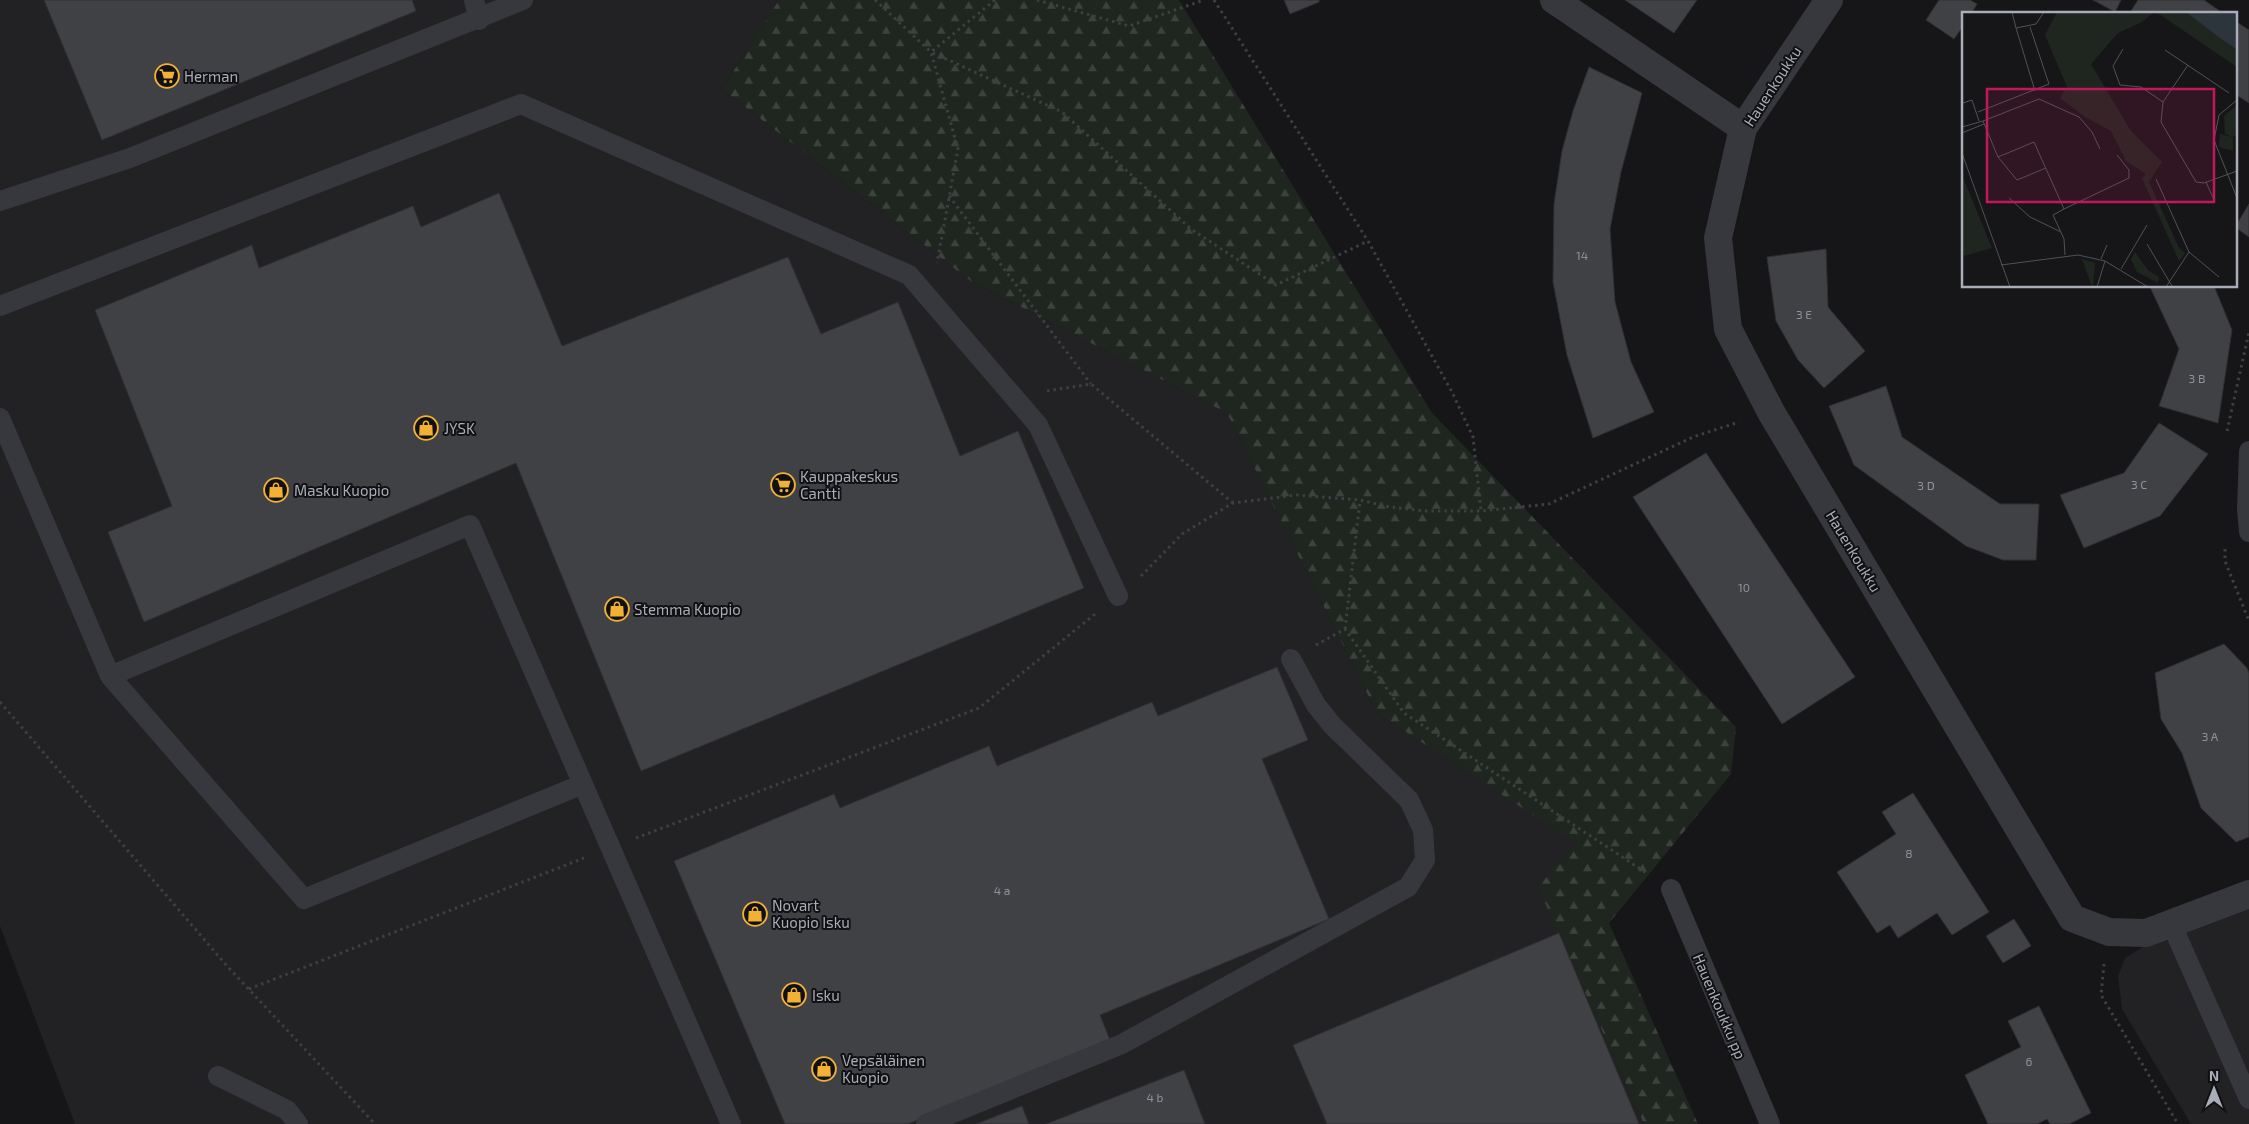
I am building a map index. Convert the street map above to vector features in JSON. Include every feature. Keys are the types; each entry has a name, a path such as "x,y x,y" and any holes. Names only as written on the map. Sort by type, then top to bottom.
{"street":[{"path":"1554,0 1743,128"},
{"name":"Hauenkoukku","path":"1829,0 1743,128 1718,238 1728,329 1771,412 2072,918 2109,932 2146,933 2249,894"}],"lane":[{"path":"474,0 479,20"},
{"path":"0,201 130,158 479,20 523,0"},
{"path":"0,306 521,104 909,276 1038,425 1118,596"},
{"path":"0,418 110,676 304,899 583,784"},
{"path":"2249,451 2246,509 2249,532"},
{"path":"110,676 470,525 731,1124"},
{"path":"926,1124 1122,1044 1408,887 1425,860 1423,830 1409,800 1332,725 1316,705 1291,659"},
{"name":"Hauenkoukku pp","path":"1670,888 1770,1124"},
{"path":"2172,923 2249,1099"},
{"path":"218,1076 287,1110 298,1124"}],"path":[{"path":"875,0 931,52 1062,112 1191,229 1276,284 1368,241"},
{"path":"931,52 995,0"},
{"path":"1037,0 1130,26 1204,0"},
{"path":"1214,0 1368,241 1452,392 1473,437 1481,511"},
{"path":"931,52 958,149 936,265"},
{"path":"949,196 1091,384 1233,503"},
{"path":"1014,397 1091,384"},
{"path":"249,989 610,848 979,708 1134,583 1182,534 1233,503 1297,495 1360,500 1390,507 1424,511 1481,511 1549,504 1693,437 1771,412"},
{"path":"1360,500 1345,629 1404,713 1670,888"},
{"path":"1291,659 1345,629"},
{"path":"0,702 249,989 375,1124"},
{"path":"2109,932 2101,995 2178,1124"}],"shaded area":[{"path":"0,0 779,0 722,89 972,282 1227,413 1377,713 1578,844 1539,887 1644,1124 75,1124 0,926"},
{"path":"2249,905 2249,1124 2191,1124 2122,1009 2118,976 2125,958 2148,944"}],"green space":[{"path":"779,0 1179,0 1432,413 1736,727 1731,774 1609,923 1698,1124 1644,1124 1538,887 1577,844 1377,713 1227,413 972,282 722,89"}],"building":[{"name":"Herman","path":"44,0 412,0 416,11 102,140"},
{"path":"1284,0 1319,0 1319,2 1290,14"},
{"path":"1625,0 1697,0 1674,33"},
{"path":"1939,0 1970,0 1977,4 1972,12 1962,12 1962,27 1954,39 1926,20"},
{"path":"2093,0 2121,0 2115,12"},
{"path":"2138,0 2204,0 2221,12 2130,12"},
{"path":"2236,22 2249,30 2249,103 2236,95"},
{"path":"1589,67 1642,93 1621,172 1610,229 1615,302 1631,362 1654,412 1593,438 1567,355 1553,282 1554,204 1562,151 1573,111"},
{"name":"Kauppakeskus Cantti","path":"499,193 562,346 788,257 821,334 898,302 960,456 1018,431 1084,588 641,771 516,463 144,622 108,532 172,506 95,310 252,245 259,268 413,206 421,227"},
{"path":"2249,204 2249,237 2236,228"},
{"path":"1826,249 1828,307 1865,351 1824,388 1798,360 1776,321 1767,257"},
{"path":"2150,288 2215,288 2232,330 2218,423 2159,406 2179,349"},
{"path":"1886,386 1902,437 2000,504 2039,504 2036,560 2003,560 1966,546 1854,465 1829,406"},
{"path":"2159,423 2208,454 2160,516 2084,548 2060,495 2124,473"},
{"path":"1706,453 1855,677 1782,724 1633,497"},
{"path":"2224,644 2247,668 2249,673 2249,837 2236,842 2201,808 2182,753 2161,719 2155,673"},
{"path":"1277,667 1308,740 1262,759 1329,919 1100,1015 1110,1040 908,1124 785,1124 674,861 834,794 840,808 989,746 997,766 1152,702 1158,716"},
{"path":"1913,793 1989,912 1952,935 1937,913 1898,938 1890,925 1877,933 1837,872 1896,834 1882,812"},
{"path":"2014,919 2031,946 2003,963 1986,936"},
{"path":"1559,933 1639,1124 1327,1124 1293,1045"},
{"path":"2039,1006 2091,1113 2069,1124 2050,1124 2047,1119 2037,1124 1988,1124 1965,1075 2021,1047 2008,1021"},
{"path":"1184,1070 1205,1124 1046,1124"},
{"path":"1022,1106 1029,1124 976,1124"}],"place":[{"name":"Herman","path":"167,76"},
{"name":"JYSK","path":"426,428"},
{"name":"Kauppakeskus Cantti","path":"783,485"},
{"name":"Masku Kuopio","path":"276,490"},
{"name":"Stemma Kuopio","path":"617,609"},
{"name":"Novart Kuopio Isku","path":"755,914"},
{"name":"Isku","path":"794,995"},
{"name":"Vepsäläinen Kuopio","path":"824,1069"}]}
